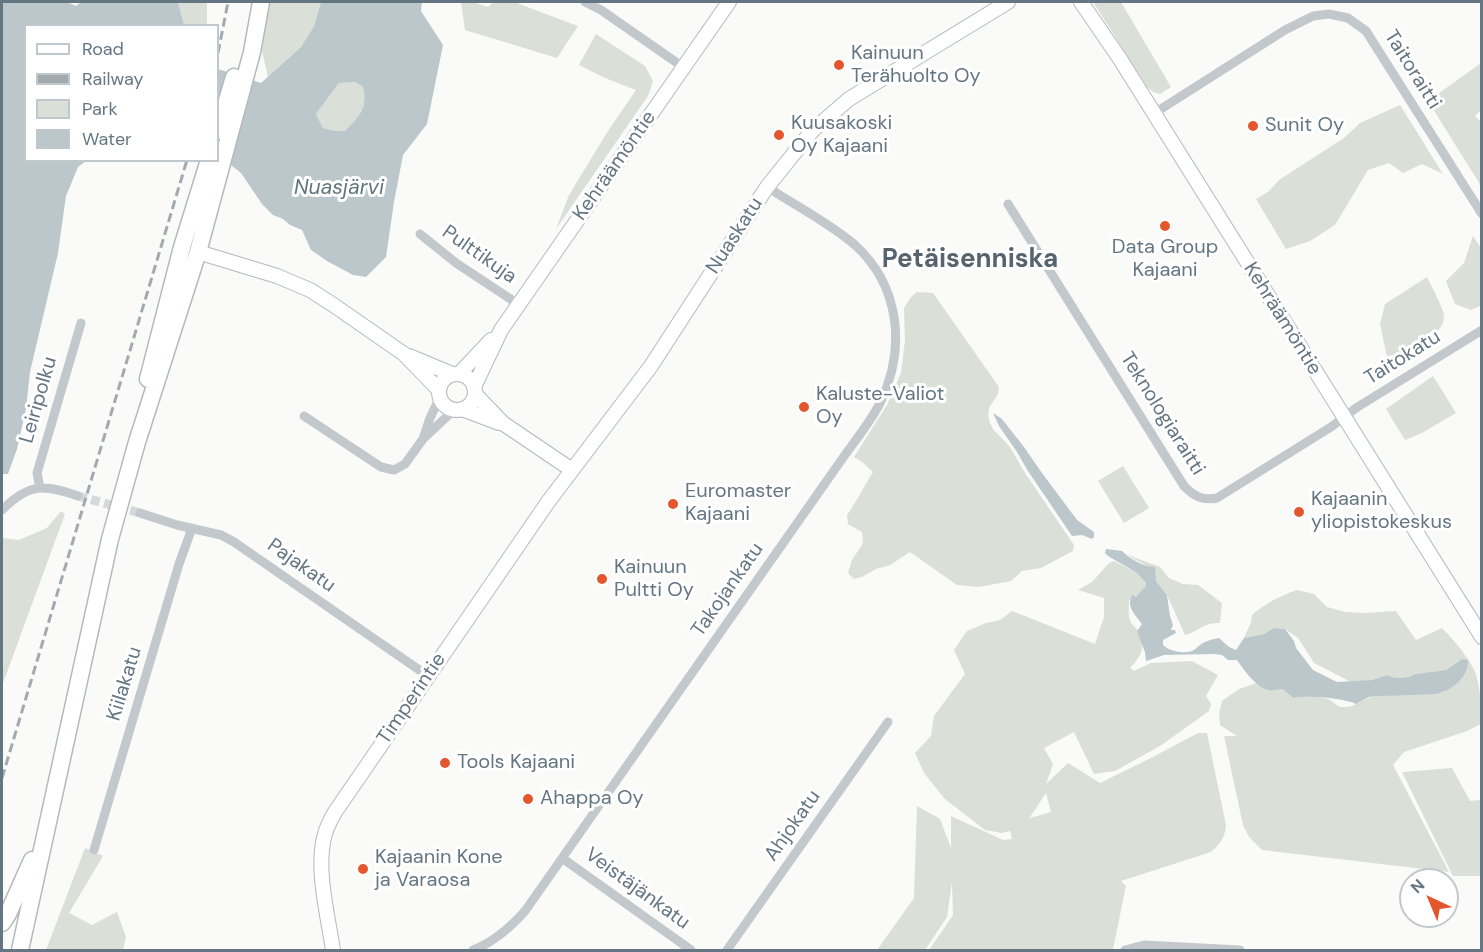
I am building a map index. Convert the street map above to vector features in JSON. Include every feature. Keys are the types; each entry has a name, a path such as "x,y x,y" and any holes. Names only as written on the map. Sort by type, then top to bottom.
{"highway":[{"path":"219,128 247,51 251,2"},
{"path":"219,149 261,2"},
{"path":"209,162 210,180"},
{"path":"20,951 110,538 137,442 147,382 190,250 215,162"},
{"path":"2,923 46,829"}],"street":[{"path":"585,2 601,10 683,67"},
{"name":"Kehräämöntie","path":"475,390 501,330 518,304 729,2"},
{"name":"Nuaskatu","path":"572,470 651,366 767,187 812,131 849,99 1008,2"},
{"name":"Kehräämöntie","path":"1082,2 1482,637"},
{"name":"Taitoraitti","path":"1153,114 1285,30 1313,16 1329,14 1347,18 1366,31 1482,214"},
{"name":"Takojankatu","path":"473,951 499,936 525,911 864,427 880,403 890,378 896,330 890,303 878,271 843,236 767,187"},
{"name":"Teknologiaraitti","path":"1008,204 1184,486 1192,494 1200,498 1216,498 1345,418"},
{"name":"Pulttikuja","path":"420,234 456,263 518,304"},
{"path":"190,250 277,276 310,290 404,354 440,393 446,405 504,424"},
{"name":"Leiripolku","path":"40,488 37,473 81,323"},
{"name":"Kehräämöntie","path":"456,374 501,330"},
{"name":"Taitokatu","path":"1345,418 1356,408 1482,330"},
{"path":"404,354 469,378 475,390 504,424 572,470"},
{"path":"423,439 444,380 456,374"},
{"path":"304,416 381,467 394,470 405,465 423,439 459,409 471,403 475,390"},
{"name":"Timperintie","path":"333,951 321,864 325,832 335,812 572,470"},
{"path":"2,510 11,500 25,491 40,488 53,488 78,496"},
{"name":"Pajakatu","path":"140,513 221,536 234,542 428,676"},
{"name":"Kiilakatu","path":"94,850 179,564 192,528"},
{"name":"Ahjokatu","path":"727,951 888,722"},
{"name":"Veistäjänkatu","path":"562,858 691,951"},
{"path":"1125,951 1144,945 1240,951"}],"green space":[{"path":"178,2 207,2 207,24 184,24"},
{"path":"268,2 321,2 314,26 301,47 268,77 262,51"},
{"path":"461,2 473,2 488,7 493,2 514,2 578,26 557,58 465,30"},
{"path":"1093,2 1121,2 1171,87 1160,94 1147,87"},
{"path":"596,34 645,66 653,81 648,96 556,229 569,195 636,90 579,65"},
{"path":"1481,63 1481,110 1475,116 1481,122 1481,186 1428,101"},
{"path":"355,82 363,87 364,101 361,112 345,131 323,128 316,114 339,83"},
{"path":"1400,105 1443,174 1422,164 1403,173 1389,163 1368,170 1335,225 1310,241 1286,249 1256,199 1268,192 1279,180 1344,138 1360,123"},
{"path":"1473,236 1481,248 1482,305 1471,310 1455,304 1446,281 1464,263"},
{"path":"1427,277 1443,312 1443,323 1438,331 1423,343 1387,357 1380,324 1385,304"},
{"path":"917,292 933,293 999,387 998,394 989,408 990,423 1010,447 1074,545 1073,551 1041,568 1022,571 1011,581 979,587 957,585 910,552 890,565 876,569 862,577 854,579 848,573 852,560 863,543 862,532 848,524 847,515 873,472 854,457 887,405 901,373 905,340 904,308"},
{"path":"1433,376 1456,413 1405,440 1386,409"},
{"path":"1123,466 1149,508 1124,523 1098,481"},
{"path":"61,511 65,514 2,686 2,538 19,540 47,528"},
{"path":"1125,554 1160,567 1169,578 1183,584 1198,585 1222,603 1220,623 1206,625 1185,635 1167,595 1149,567"},
{"path":"1114,561 1137,573 1146,583 1140,593 1129,600 1130,620 1139,632 1142,643 1139,656 1130,668 1134,671 1151,663 1192,661 1218,675 1206,696 1211,704 1209,711 1160,746 1115,771 1094,774 1074,732 1044,748 1053,764 1046,784 1068,763 1100,783 1198,733 1207,733 1226,825 1222,840 1211,852 1121,881 1126,886 1113,949 929,950 953,915 952,882 947,917 925,950 877,950 914,898 917,806 940,819 951,848 951,816 1003,840 1012,839 1010,831 1002,833 985,830 945,799 924,773 915,753 931,736 934,716 965,674 954,650 967,631 1000,620 1012,611 1095,644 1104,617 1104,598 1078,590 1092,582 1108,564","holes":["1046,793 1051,812 1030,818"]},
{"path":"1297,590 1314,594 1327,607 1345,612 1396,611 1416,640 1442,628 1468,658 1477,678 1481,724 1404,752 1393,765 1447,868 1415,868 1262,850 1249,837 1243,825 1224,736 1237,736 1220,725 1219,714 1222,701 1239,689 1257,683 1267,690 1283,689 1294,698 1323,698 1343,707 1353,706 1380,695 1437,694 1444,692 1462,659 1446,670 1415,674 1409,677 1395,678 1387,675 1372,680 1351,682 1314,663 1298,638 1285,629 1274,628 1264,634 1244,638 1252,615 1273,600"},
{"path":"1452,768 1470,801 1481,800 1481,876 1459,876 1459,868 1449,868 1402,772"},
{"path":"85,848 103,856 69,913 92,925 117,912 126,937 123,950 46,950"}],"water":[{"path":"2,2 67,2 76,6 81,2 178,2 184,24 24,24 24,162 85,162 78,167 66,196 58,253 30,372 26,409 17,449 8,474 2,474"},
{"name":"Nuasjärvi","path":"321,2 422,2 421,11 443,45 427,124 403,155 386,257 366,277 353,275 311,250 302,230 273,215 262,204 241,173 219,156 219,69 261,83 301,47 314,26","holes":["355,82 363,87 361,112 345,131 323,128 316,114 339,83"]},
{"path":"993,413 1002,419 1024,447 1077,520 1094,532 1092,539 1082,535 1072,536 999,426"},
{"path":"1106,549 1122,551 1137,562 1155,567 1156,581 1167,595 1173,625 1171,630 1175,630 1176,633 1163,640 1163,645 1172,650 1192,651 1204,642 1219,638 1236,650 1244,638 1264,634 1274,628 1285,629 1313,670 1337,682 1372,680 1387,675 1395,678 1409,677 1415,674 1446,670 1462,659 1468,660 1468,666 1463,677 1454,686 1437,694 1369,697 1356,704 1325,698 1293,698 1283,689 1268,690 1255,682 1237,660 1228,660 1222,655 1164,655 1146,661 1137,631 1142,624 1132,610 1130,599 1132,595 1136,597 1146,583 1137,573 1108,556 1105,553"}],"tunnel":[{"path":"78,496 140,513"}],"railway":[{"path":"219,48 228,2"},
{"path":"2,778 186,162"}],"place":[{"name":"Kainuun Terähuolto Oy","path":"839,65"},
{"name":"Sunit Oy","path":"1253,126"},
{"name":"Kuusakoski Oy Kajaani","path":"779,135"},
{"name":"Data Group Kajaani","path":"1165,226"},
{"name":"Kaluste-Valiot Oy","path":"804,407"},
{"name":"Euromaster Kajaani","path":"673,504"},
{"name":"Kajaanin yliopistokeskus","path":"1299,512"},
{"name":"Kainuun Pultti Oy","path":"602,579"},
{"name":"Tools Kajaani","path":"445,763"},
{"name":"Ahappa Oy","path":"528,799"},
{"name":"Kajaanin Kone ja Varaosa","path":"363,869"}],"district":[{"name":"Petäisenniska","path":"970,260"}]}
